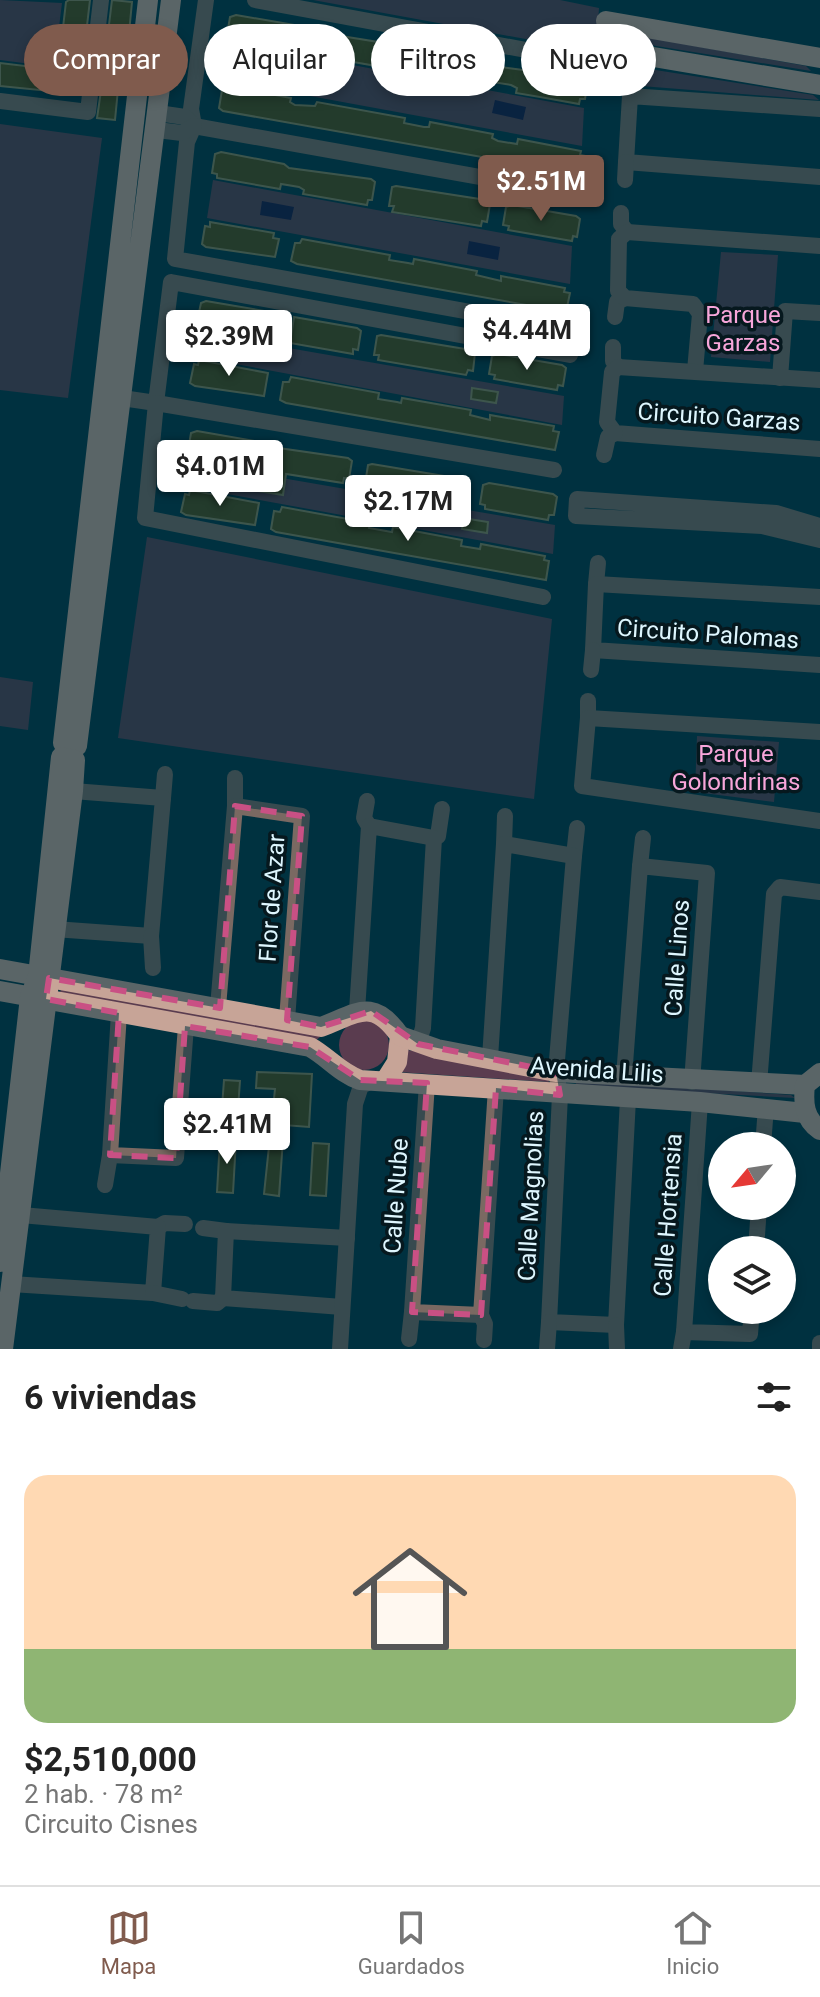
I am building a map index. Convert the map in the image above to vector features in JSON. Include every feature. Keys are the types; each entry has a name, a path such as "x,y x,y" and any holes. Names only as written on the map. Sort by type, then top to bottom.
{"main road":[{"path":"145,24 148,0"},
{"path":"6,1244 30,1216 41,988 64,930 81,792 69,751 122,398 171,0"},
{"path":"606,21 820,58"},
{"path":"656,58 820,86 820,66"},
{"path":"3,1349 14,1284 6,1244 69,751 101,394 137,96"},
{"path":"134,119 157,122"},
{"path":"101,394 122,398"},
{"path":"0,969 41,988 118,1022 185,1034 310,1047 327,1056 345,1075 378,1081 397,1062 414,1036 387,1017 358,1003 333,1023 321,1027 288,1012 220,1000 41,988 0,991"},
{"path":"327,1056 333,1023"},
{"name":"Avenida Lilis","path":"414,1036 558,1063 693,1074 759,1084 812,1079"},
{"path":"812,1079 805,1113 820,1130"},
{"name":"Avenida Lilis","path":"378,1081 700,1102 805,1113"}],"street":[{"path":"99,24 101,0"},
{"path":"206,0 191,109 194,126 187,142 175,259 570,330"},
{"path":"255,0 521,43"},
{"path":"0,101 88,112 90,96"},
{"path":"625,180 630,96 820,109"},
{"path":"157,122 185,117 194,126 576,194"},
{"path":"626,162 820,177"},
{"path":"621,213 621,224 627,232"},
{"path":"625,298 618,291 619,239 627,232 820,246"},
{"path":"543,597 145,518 156,403 171,282 570,355"},
{"path":"615,317 617,302 625,298 693,304 700,314 695,371"},
{"path":"780,378 785,311 820,313"},
{"name":"Circuito Garzas","path":"613,347 613,361 618,367"},
{"name":"Circuito Garzas","path":"615,433 607,422 612,372 618,367 820,380"},
{"path":"122,398 554,470"},
{"name":"Circuito Garzas","path":"604,455 608,437 615,433 820,449"},
{"path":"820,526 776,513 577,499 576,516 762,526 820,540"},
{"name":"Circuito Palomas","path":"591,670 598,563"},
{"name":"Circuito Palomas","path":"596,584 820,597"},
{"name":"Circuito Palomas","path":"593,650 820,665"},
{"path":"820,732 588,709 582,791 820,821"},
{"path":"153,968 151,936 165,774"},
{"name":"Flor de Azar","path":"220,1000 235,778"},
{"path":"81,792 163,798"},
{"path":"358,1003 369,826 364,818 367,801"},
{"name":"Flor de Azar","path":"235,806 302,816 288,1012"},
{"path":"414,1036 434,838 438,836 442,809"},
{"path":"490,1051 505,816"},
{"path":"369,826 434,838"},
{"name":"Calle Magnolias","path":"547,1349 560,1095 558,1063 577,828"},
{"name":"Calle Linos","path":"625,1069 643,838"},
{"path":"504,844 574,856"},
{"name":"Calle Linos","path":"640,866 707,873 693,1074"},
{"path":"759,1084 774,894 780,887 820,892"},
{"path":"64,930 151,936"},
{"path":"105,1185 110,1155 118,1022"},
{"path":"110,1155 176,1158 185,1034"},
{"path":"345,1075 355,1104"},
{"path":"340,1349 355,1104 361,1086 378,1081"},
{"name":"Calle Nube","path":"409,1339 427,1083"},
{"path":"484,1340 485,1324 481,1315 496,1088"},
{"path":"617,1349 628,1099"},
{"name":"Calle Hortensia","path":"681,1349 700,1102"},
{"path":"764,1132 766,1107"},
{"path":"30,1216 158,1227 185,1224"},
{"path":"153,1293 158,1227"},
{"path":"203,1228 347,1238"},
{"path":"223,1298 226,1231"},
{"path":"14,1284 153,1293 217,1303 223,1298 342,1307"},
{"path":"412,1312 481,1315"},
{"path":"549,1322 616,1325"},
{"name":"Calle Hortensia","path":"684,1332 751,1342"}],"highlighted area":[{"path":"235,806 302,816 287,1020 321,1027 371,1011 418,1044 556,1072 560,1095 496,1088 481,1315 412,1312 427,1083 360,1080 310,1047 185,1026 176,1158 110,1155 119,1013 46,999 49,978 220,1008"}],"green space":[{"path":"0,0 62,3 59,24 24,24 24,63 0,60"},
{"path":"313,0 560,0 599,8 598,24 521,24 521,38 505,35 505,24 444,24"},
{"path":"656,39 806,66 811,71 656,46"},
{"path":"355,66 371,69 371,96 505,96 505,93 584,108 582,146 310,96 355,96"},
{"path":"656,70 813,95 819,100 656,87"},
{"path":"0,124 102,138 68,398 0,390"},
{"path":"213,180 572,246 570,284 207,218"},
{"name":"Parque Garzas","path":"721,252 778,255 770,362 711,357"},
{"path":"197,332 564,396 562,425 193,356"},
{"path":"188,462 555,525 553,554 184,486"},
{"path":"147,537 552,619 534,799 118,738"},
{"path":"0,677 33,682 28,730 0,726"},
{"name":"Parque Golondrinas","path":"697,736 779,742 774,802 695,792"},
{"path":"61,989 320,1037 314,1042 60,993"},
{"path":"364,1020 382,1027 389,1045 382,1063 364,1070 346,1063 339,1045 346,1027"},
{"path":"408,1050 547,1076 549,1082 398,1072"},
{"path":"577,1080 791,1095 795,1098 575,1086"}],"shaded area":[{"path":"495,100 526,107 523,120 492,113"},
{"path":"262,201 294,207 291,220 260,215"},
{"path":"469,241 500,247 498,260 467,254"}],"building":[{"path":"90,0 87,24 63,24 66,2"},
{"path":"112,0 132,2 130,24 109,24"},
{"path":"236,15 288,24 229,24 230,17"},
{"path":"355,38 371,41 371,65 355,62"},
{"path":"0,63 24,66 24,88 0,86"},
{"path":"505,68 521,70 521,94 516,93 517,88 505,84"},
{"path":"100,96 117,96 115,120 97,118"},
{"path":"221,96 280,96 291,98 290,102 295,105 315,106 317,102 405,118 404,123 424,127 429,127 430,122 493,134 492,138 498,141 517,144 518,139 581,151 580,155 586,156 583,175 219,108"},
{"path":"533,96 586,96 579,104"},
{"path":"221,152 284,164 289,168 371,179 375,182 372,200 368,200 367,205 303,194 304,190 299,187 281,184 280,189 217,178 217,174 212,173 215,154"},
{"path":"392,187 486,200 490,204 487,222 482,221 481,226 392,212 394,206 389,206"},
{"path":"512,205 576,216 580,219 577,237 573,236 572,241 508,230 509,226 503,225 506,207"},
{"path":"210,222 274,233 273,238 279,239 275,257 206,247 202,244 205,226 210,227"},
{"path":"302,239 390,255 389,260 413,264 414,259 477,271 476,275 501,281 501,276 565,288 564,292 570,293 566,312 297,264 291,261 295,243 300,243"},
{"path":"206,301 270,312 279,318 276,334 267,333 266,338 202,327 203,323 197,322 201,303"},
{"path":"294,317 357,328 361,331 358,350 353,349 353,354 290,343"},
{"path":"377,336 471,350 475,353 473,371 468,370 466,375 378,360 379,355 374,355"},
{"path":"498,354 562,365 566,368 563,386 558,385 557,390 494,379 495,375 489,374 492,356"},
{"path":"199,360 268,373 264,396 195,386 190,383 194,364 198,365"},
{"path":"291,377 379,393 378,399 401,403 402,398 471,410 470,415 490,420 490,415 554,426 553,431 559,432 555,450 286,403 280,400 283,382 289,382"},
{"path":"472,388 498,392 496,403 471,399"},
{"path":"197,431 261,442 265,446 348,458 352,461 349,479 344,478 343,483 286,474 283,495 258,491 260,480 272,482 275,465 257,462 257,467 193,457 194,452 188,451 191,433"},
{"path":"368,465 462,479 466,483 463,501 459,500 457,505 369,490 370,485 365,484"},
{"path":"489,483 553,494 557,497 554,515 549,515 548,520 485,509 485,505 480,504 483,485"},
{"path":"190,490 259,503 255,525 186,515 181,512 185,494 189,495"},
{"path":"282,507 370,523 369,528 392,532 393,527 462,540 461,546 480,549 481,544 545,556 544,560 549,561 546,580 276,532 271,529 274,511 280,512"},
{"path":"463,518 488,522 487,533 462,529"},
{"path":"257,1072 312,1074 309,1127 284,1125 279,1196 264,1194 275,1089 256,1088"},
{"path":"224,1080 240,1081 237,1122 221,1121"},
{"path":"220,1140 236,1140 233,1193 217,1192"},
{"path":"313,1143 329,1144 326,1196 310,1195"}]}
